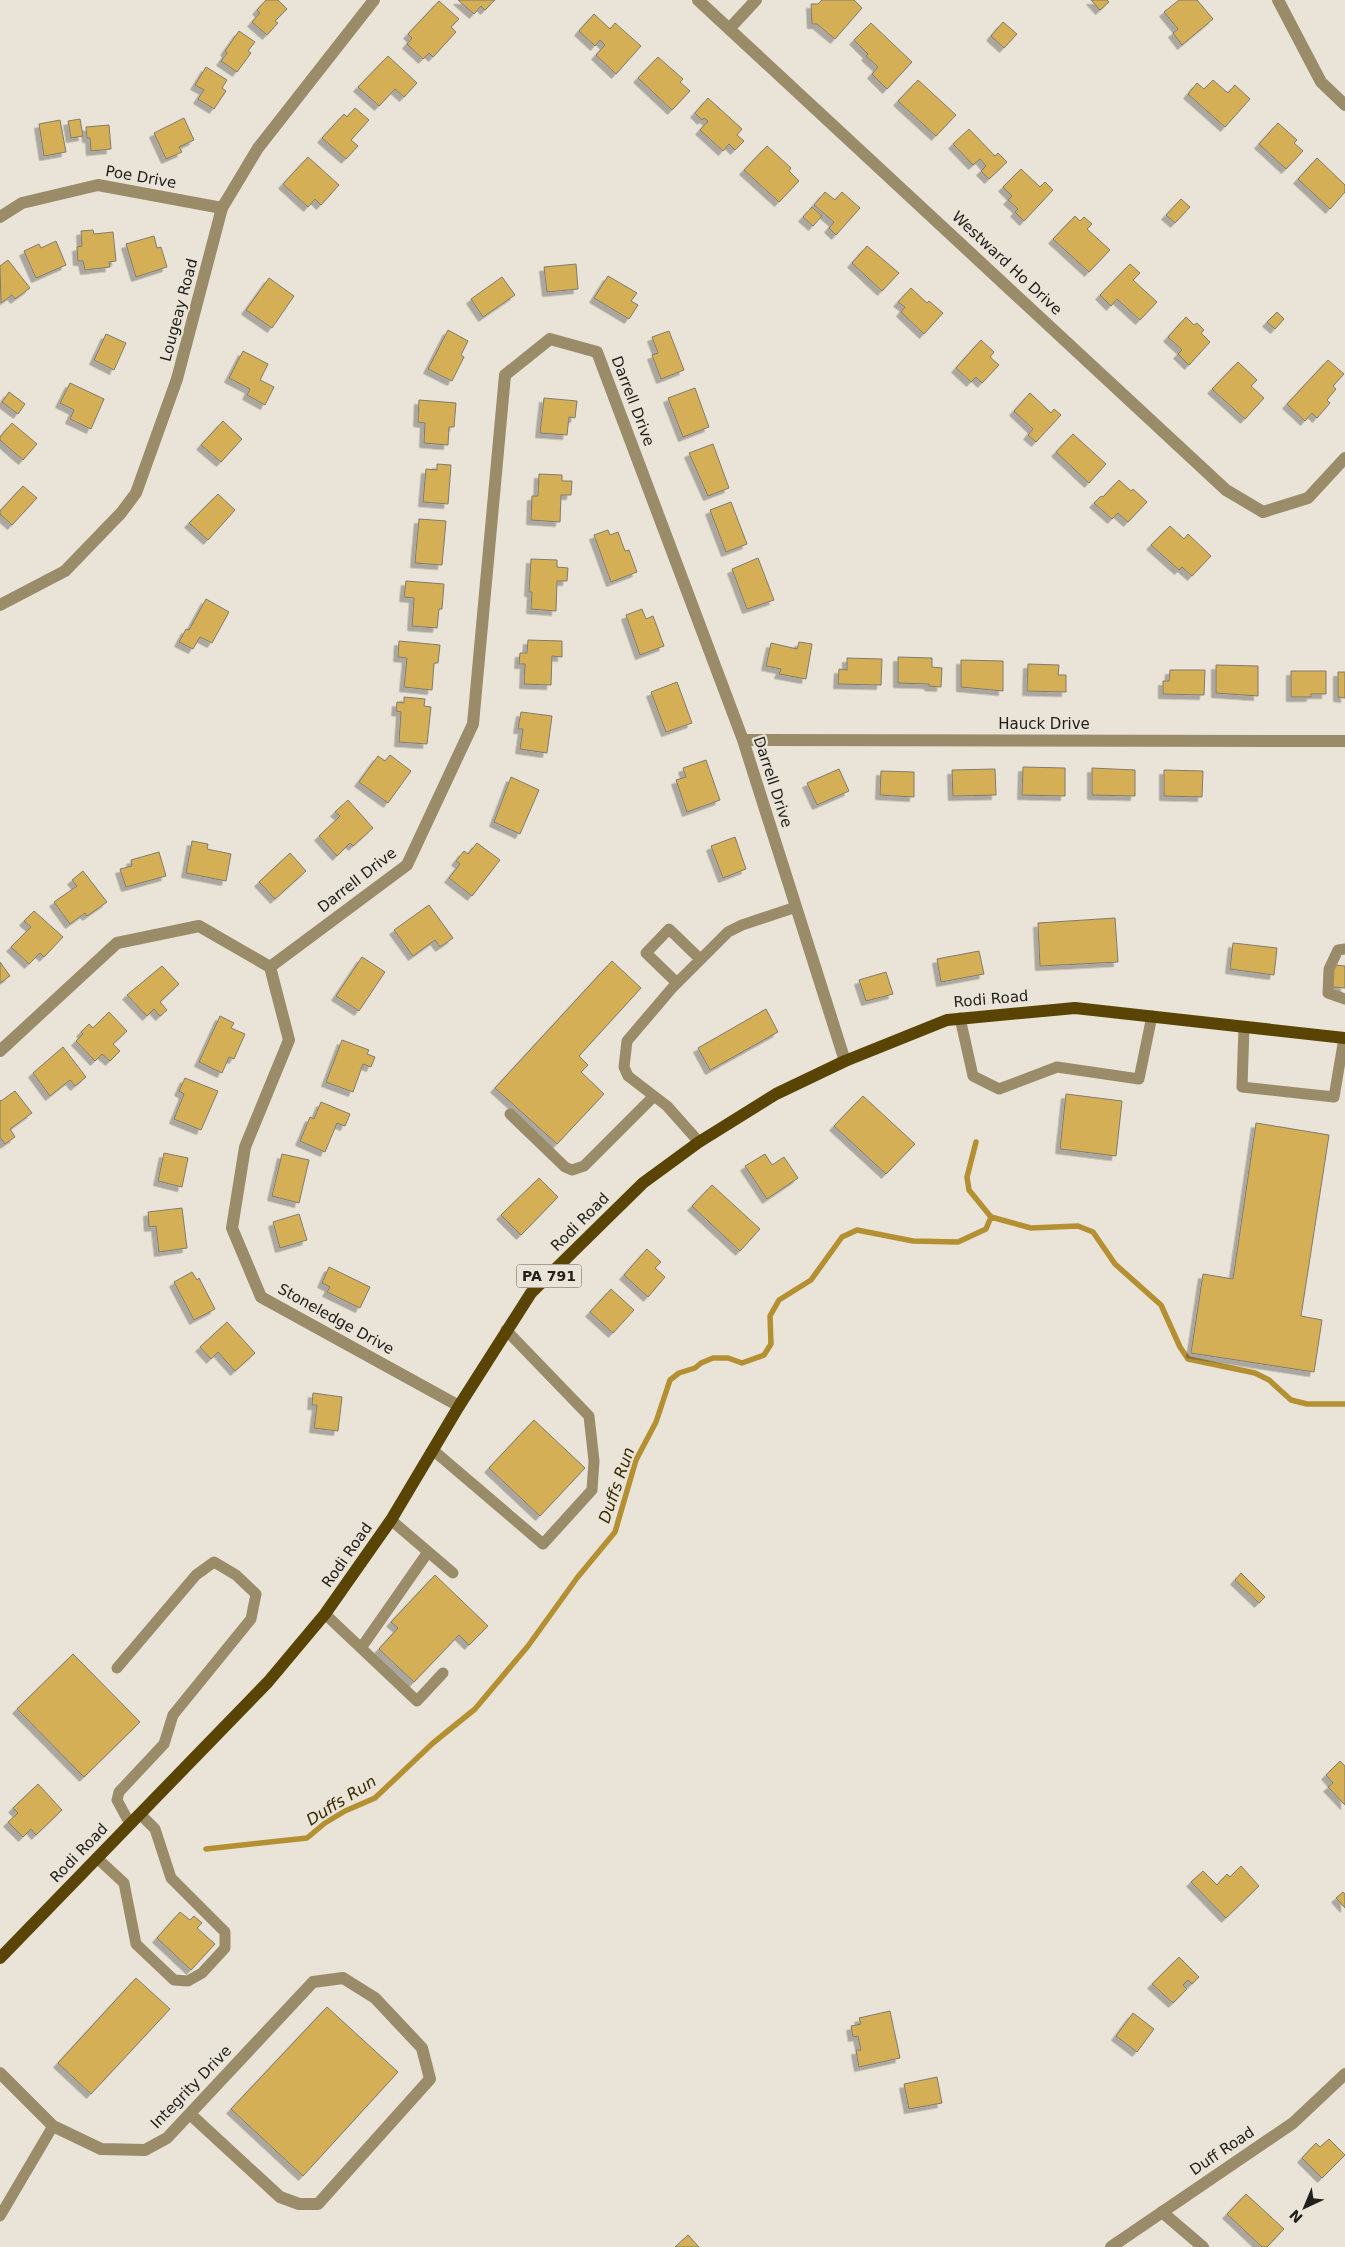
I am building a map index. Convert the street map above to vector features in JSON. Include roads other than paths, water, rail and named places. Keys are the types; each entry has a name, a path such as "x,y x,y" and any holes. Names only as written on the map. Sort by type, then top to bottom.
{"main road":[{"name":"Rodi Road","path":"0,1958 268,1682 325,1614 391,1520 434,1451 459,1406 531,1293 643,1183 699,1142 776,1094 845,1061 946,1020 1075,1008 1344,1038"}],"street":[{"name":"Lougeay Road","path":"0,605 65,571 121,513 136,493 177,379 222,208 258,148 374,0"},
{"name":"Westward Ho Drive","path":"698,0 1226,490 1263,512 1308,498 1345,458"},
{"path":"730,28 756,0"},
{"path":"1278,0 1321,82 1345,105"},
{"name":"Poe Drive","path":"0,217 22,203 98,185 222,208"},
{"name":"Darrell Drive","path":"270,967 407,864 473,724 505,374 550,339 597,352 743,740 845,1061"},
{"name":"Hauck Drive","path":"743,740 1345,741"},
{"path":"0,1051 117,943 199,926 270,967"},
{"name":"Stoneledge Drive","path":"270,967 288,1040 245,1147 232,1228 261,1297 459,1406"},
{"name":"Integrity Drive","path":"0,2073 53,2126 101,2149 145,2150 167,2138 313,1982 343,1978 375,1998 422,2048 430,2079 318,2204 299,2204 280,2197 190,2114"},
{"name":"Duff Road","path":"1111,2247 1293,2123 1345,2074"},
{"path":"1162,2212 1203,2247"}],"lane":[{"path":"699,1142 676,1115 628,1076 624,1066 627,1041 677,982 728,932 742,924 796,907"},
{"path":"677,982 646,954 669,929 700,959"},
{"path":"1345,949 1338,950 1329,969 1328,993 1345,999"},
{"path":"960,1018 973,1076 999,1089 1057,1067 1139,1079 1152,1016"},
{"path":"1244,1027 1242,1087 1334,1097 1344,1038"},
{"path":"510,1114 565,1167 572,1170 584,1166 654,1096"},
{"path":"434,1451 543,1544 592,1490 594,1461 589,1416 506,1330"},
{"path":"391,1520 453,1573"},
{"path":"361,1648 428,1552"},
{"path":"117,1668 196,1575 214,1562 236,1575 256,1594 251,1619 173,1715 164,1744 118,1792 117,1800 130,1824"},
{"path":"325,1614 417,1701 443,1673"},
{"path":"97,1858 124,1883 136,1944 174,1980 188,1981 202,1973 225,1948 225,1932 172,1878 155,1828 140,1814"},
{"path":"0,2216 53,2126"}],"waterway":[{"name":"Duffs Run","path":"206,1849 307,1838 325,1823 345,1811 375,1798 433,1743 475,1709 528,1646 577,1578 615,1532 636,1460 656,1422 670,1380 679,1373 695,1368 713,1358 728,1358 742,1363 764,1355 771,1344 770,1316 779,1300 811,1280 842,1237 857,1230 913,1241 958,1242 986,1229 991,1217 969,1190 967,1177 976,1142"},
{"path":"991,1217 1031,1228 1078,1226 1093,1232 1115,1264 1161,1305 1180,1347 1188,1359 1255,1373 1269,1380 1291,1400 1307,1404 1345,1404"}]}
